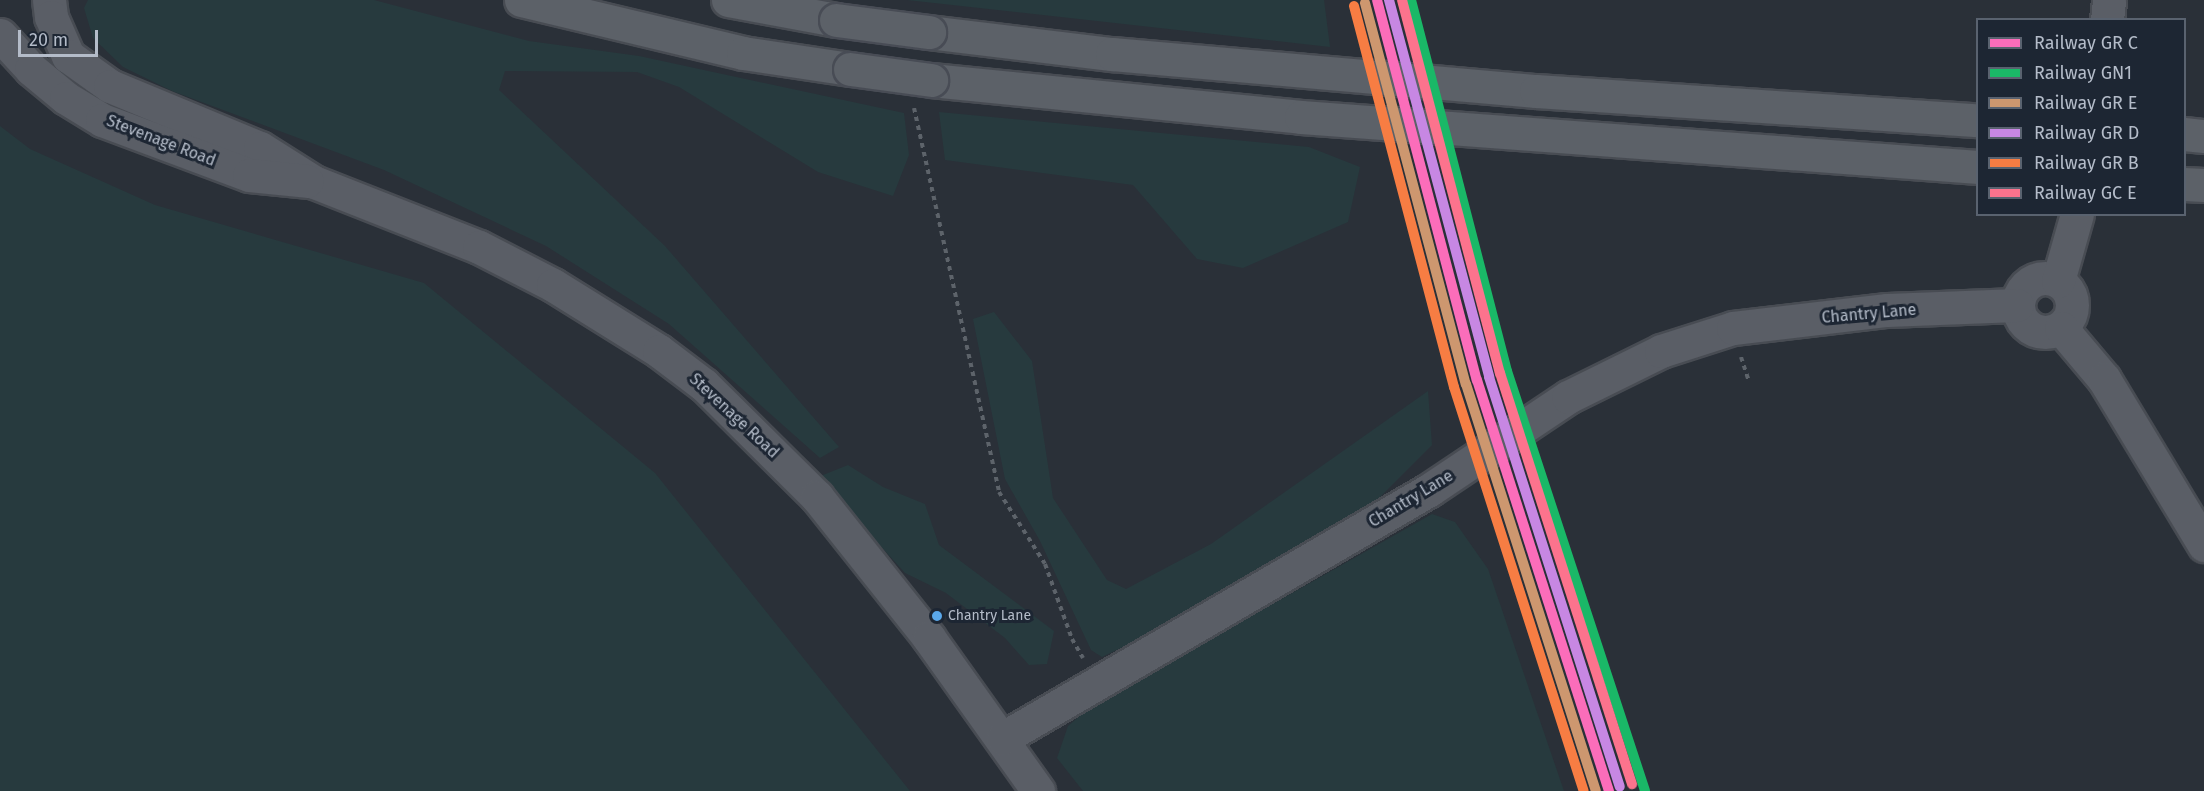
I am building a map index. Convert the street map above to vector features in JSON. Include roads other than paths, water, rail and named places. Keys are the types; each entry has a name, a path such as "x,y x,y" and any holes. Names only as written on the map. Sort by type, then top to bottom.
{"main road":[{"path":"521,0 743,53 850,69 921,88 1976,167"},
{"path":"728,0 836,20 1112,54 1536,91 1976,120"},
{"path":"2186,134 2204,136"},
{"path":"2186,184 2204,185"}],"street":[{"name":"Stevenage Road","path":"49,0 51,17 68,56 86,72 142,101 261,148 314,182 479,247 543,280 658,351 704,385 817,497 1003,738 1038,791"},
{"path":"2107,18 2109,0"},
{"name":"Stevenage Road","path":"0,34 57,91 102,120 249,174 314,182"},
{"path":"2058,281 2076,216"},
{"path":"2040,278 2058,281 2065,287 2073,304 2068,321 2061,328 2044,333 2028,328 2017,305 2019,296 2031,282 2040,278"},
{"name":"Chantry Lane","path":"1003,738 1430,490 1568,397 1661,351 1733,328 1887,310 2017,305"},
{"path":"2061,328 2103,379 2204,545"}],"rail line":[{"name":"GN1","path":"1411,0 1507,371 1645,791"}],"place":[{"name":"Chantry Lane","path":"937,616"}]}
